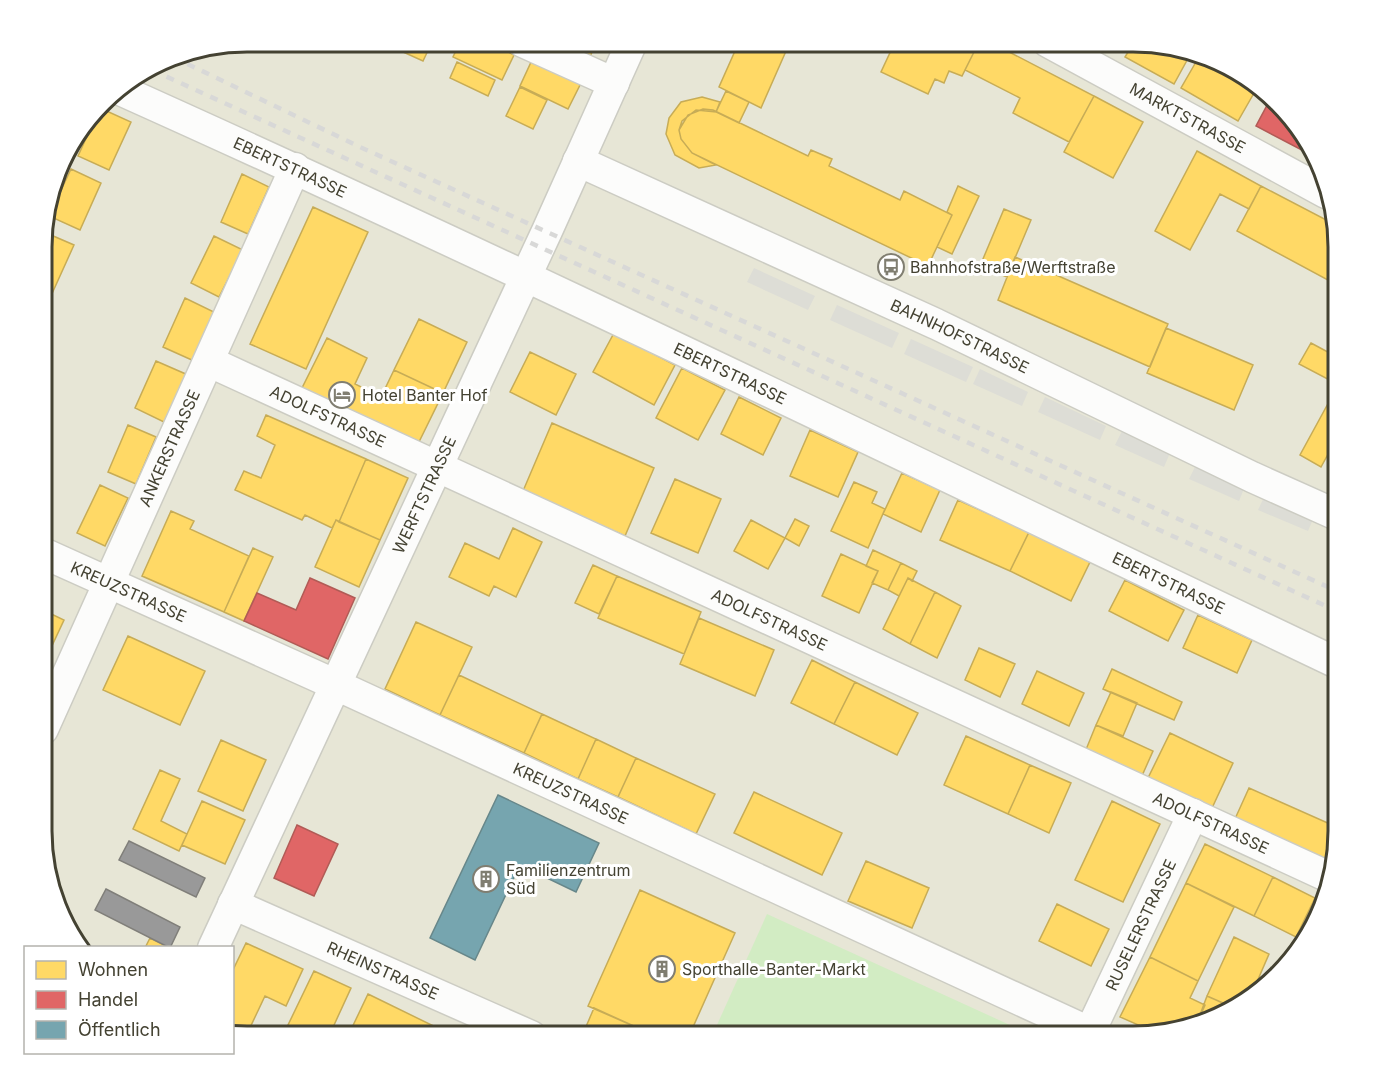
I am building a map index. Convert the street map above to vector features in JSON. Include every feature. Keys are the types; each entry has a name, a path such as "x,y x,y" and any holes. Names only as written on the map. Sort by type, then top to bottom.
{"street":[{"path":"547,53 614,83"},
{"name":"WERFTSTRASSE","path":"214,946 627,53"},
{"name":"MARKTSTRASSE","path":"1068,53 1319,189"},
{"name":"EBERTSTRASSE","path":"128,94 295,168 1328,659"},
{"name":"BAHNHOFSTRASSE","path":"578,161 936,324 1252,477 1328,511"},
{"name":"ANKERSTRASSE","path":"53,707 210,362 295,168"},
{"name":"ADOLFSTRASSE","path":"210,362 1323,874"},
{"name":"KREUZSTRASSE","path":"53,557 334,684 1072,1026"},
{"name":"RUSELERSTRASSE","path":"1096,1026 1193,814"},
{"name":"RHEINSTRASSE","path":"233,904 507,1025"}],"shaded area":[{"path":"234,53 1147,53 1172,56 1208,67 1242,85 1272,109 1296,139 1314,173 1327,222 1328,247 1328,844 1325,869 1314,905 1296,939 1280,959 1242,993 1208,1011 1184,1019 1134,1026 234,1025 234,946 91,946 67,905 56,869 53,844 52,247 54,222 67,173 85,139 101,119 139,85 185,63 209,56"},
{"path":"754,268 815,296 808,310 747,282"},
{"path":"837,305 899,333 892,348 830,320"},
{"path":"911,339 973,367 966,382 904,354"},
{"path":"980,369 1028,392 1022,406 973,384"},
{"path":"1045,397 1106,426 1100,440 1038,412"},
{"path":"1122,431 1170,453 1164,467 1115,445"},
{"path":"1196,465 1245,486 1239,501 1189,479"},
{"path":"1265,495 1314,517 1308,531 1258,510"}],"green space":[{"path":"767,914 1012,1026 717,1026"}],"building: Wohnen":[{"path":"405,53 427,53 423,61"},
{"path":"455,53 510,53 514,55 502,80 453,57"},
{"path":"734,53 785,53 761,108 719,87"},
{"path":"890,53 974,53 962,76 949,71 944,83 935,79 928,94 881,72"},
{"path":"974,53 1011,53 1094,96 1069,142 1013,113 1020,98 965,70"},
{"path":"1127,53 1147,53 1187,60 1174,84 1125,57"},
{"path":"532,60 581,83 568,109 520,86"},
{"path":"457,62 495,80 488,96 450,78"},
{"path":"1195,63 1231,79 1253,94 1238,121 1181,88"},
{"path":"520,87 547,100 533,129 506,116"},
{"path":"726,91 749,102 739,123 716,112"},
{"path":"1094,96 1143,122 1113,178 1064,152"},
{"path":"702,97 720,102 716,112 696,110 682,121 679,130 681,139 692,153 716,165 699,168 675,155 666,134 669,118 681,102"},
{"path":"703,109 713,110 808,156 811,150 832,159 829,166 900,200 904,191 952,215 928,266 692,153 681,139 679,130 688,115"},
{"path":"108,112 131,122 109,170 78,156 87,137"},
{"path":"1197,151 1261,186 1249,209 1220,194 1190,250 1155,231"},
{"path":"71,169 101,183 80,230 55,219 62,189"},
{"path":"242,174 269,187 248,234 221,222"},
{"path":"958,186 979,196 952,254 937,247 952,215 947,212"},
{"path":"1261,186 1327,220 1328,280 1237,231"},
{"path":"313,207 368,232 306,369 250,344"},
{"path":"1004,209 1031,220 1007,277 980,266"},
{"path":"53,236 74,245 52,293"},
{"path":"214,236 243,250 219,297 191,283"},
{"path":"1015,257 1168,324 1150,367 998,300"},
{"path":"185,298 216,313 194,361 163,347"},
{"name":"Hotel Banter Hof","path":"419,319 467,342 443,393 394,370"},
{"path":"1166,328 1253,365 1234,410 1147,373"},
{"path":"614,333 675,365 654,405 593,372"},
{"name":"Hotel Banter Hof","path":"327,338 367,358 355,384 381,397 394,370 443,393 416,448 300,392"},
{"path":"1311,343 1328,352 1328,379 1299,364"},
{"path":"530,352 576,374 556,415 510,392"},
{"path":"156,361 188,375 166,423 135,408"},
{"path":"682,368 725,390 698,440 656,418"},
{"path":"739,397 781,418 763,455 721,434"},
{"path":"1328,404 1328,454 1321,467 1300,455"},
{"path":"266,415 366,459 339,522 336,520 332,528 305,515 302,520 235,490 244,471 261,478 275,445 257,436"},
{"path":"552,423 654,468 625,536 523,491"},
{"path":"128,425 156,437 136,484 108,472"},
{"path":"810,430 858,452 838,497 790,476"},
{"path":"366,459 408,478 380,540 339,522"},
{"path":"902,473 940,490 921,532 883,514"},
{"path":"675,479 721,499 698,553 651,533"},
{"path":"854,482 877,492 872,503 885,509 868,548 831,531"},
{"path":"100,485 128,498 105,546 77,533"},
{"path":"958,500 1029,532 1010,571 940,540"},
{"path":"171,511 194,521 190,529 249,556 224,612 142,576"},
{"path":"795,519 809,526 799,546 785,538"},
{"path":"336,520 380,540 359,587 315,567"},
{"path":"751,520 785,538 768,569 734,551"},
{"path":"513,528 542,542 516,597 494,586 489,596 449,577 465,543 499,559"},
{"path":"1029,532 1090,562 1071,601 1010,571"},
{"path":"253,548 273,557 244,621 224,612"},
{"path":"873,550 901,563 888,590 872,583 878,571 866,566"},
{"path":"841,554 878,571 859,613 822,596"},
{"path":"901,563 917,571 912,581 908,578 899,596 888,590"},
{"path":"593,565 617,576 599,614 575,603"},
{"path":"617,576 701,612 684,654 598,618"},
{"path":"908,578 935,592 910,644 883,629"},
{"path":"1125,580 1184,610 1168,641 1109,611"},
{"path":"935,592 961,606 937,658 910,644"},
{"path":"53,615 64,620 53,644"},
{"path":"1198,615 1252,640 1237,673 1183,648"},
{"path":"699,618 774,650 755,696 680,664"},
{"path":"416,622 472,647 440,715 385,689"},
{"path":"128,636 205,671 180,725 103,690"},
{"path":"979,648 1015,664 1000,697 965,680"},
{"path":"812,660 855,682 834,724 791,703"},
{"path":"1112,669 1182,702 1174,720 1103,689"},
{"path":"1037,671 1084,693 1069,726 1022,704"},
{"path":"459,675 542,714 524,753 440,715"},
{"path":"855,682 918,713 897,755 834,724"},
{"path":"1111,692 1137,703 1123,736 1096,725"},
{"path":"542,714 596,739 578,779 524,753"},
{"path":"1096,725 1153,751 1141,778 1085,752"},
{"path":"1170,733 1233,763 1212,808 1148,778"},
{"path":"966,736 1030,765 1008,814 944,785"},
{"path":"596,739 636,758 618,797 578,779"},
{"path":"221,740 266,760 243,811 198,791"},
{"path":"636,758 715,794 696,834 618,797"},
{"path":"1030,765 1071,783 1049,833 1008,814"},
{"path":"160,770 180,779 161,821 187,834 179,851 133,829"},
{"path":"1249,788 1328,823 1326,861 1234,821"},
{"path":"754,792 842,833 822,875 734,833"},
{"path":"202,801 245,820 225,864 182,845"},
{"path":"1112,801 1160,824 1123,902 1075,880"},
{"path":"1205,844 1273,877 1254,916 1186,883"},
{"path":"866,861 929,888 912,928 848,901"},
{"path":"1273,877 1315,898 1296,937 1254,916"},
{"path":"1186,883 1234,907 1198,981 1150,957"},
{"name":"Sporthalle-Banter-Markt","path":"640,890 735,933 694,1026 632,1025 588,1006"},
{"path":"1057,904 1109,929 1091,966 1039,941"},
{"path":"1234,937 1269,954 1257,981 1242,993 1223,1003 1207,996"},
{"path":"150,938 166,946 146,946"},
{"path":"246,943 303,969 286,1006 265,996 251,1025 234,1025 234,968"},
{"path":"1150,957 1198,981 1190,998 1205,1005 1201,1013 1159,1024 1139,1026 1120,1017"},
{"path":"314,971 351,988 334,1025 288,1025"},
{"path":"368,994 432,1025 353,1025"},
{"path":"1207,996 1223,1003 1208,1011 1201,1013"},
{"path":"594,1008 633,1025 587,1025"}],"building: Handel":[{"path":"1267,105 1296,139 1302,150 1256,126"},
{"path":"310,578 355,598 328,659 244,621 257,593 296,610"},
{"path":"297,825 338,844 314,896 274,878"}],"building: Öffentlich":[{"name":"Familienzentrum Süd","path":"498,795 599,843 576,892 520,865 475,960 430,938"}],"building: Industrie":[{"path":"129,841 205,878 196,897 119,860"},
{"path":"106,889 180,927 171,946 166,946 95,910"}],"railway":[{"path":"185,63 360,147 1328,587"},
{"path":"160,74 1328,607"}],"place":[{"name":"Bahnhofstraße/Werftstraße","path":"891,267"},
{"name":"Hotel Banter Hof","path":"342,395"},
{"name":"Familienzentrum Süd","path":"486,879"},
{"name":"Sporthalle-Banter-Markt","path":"662,969"}]}
